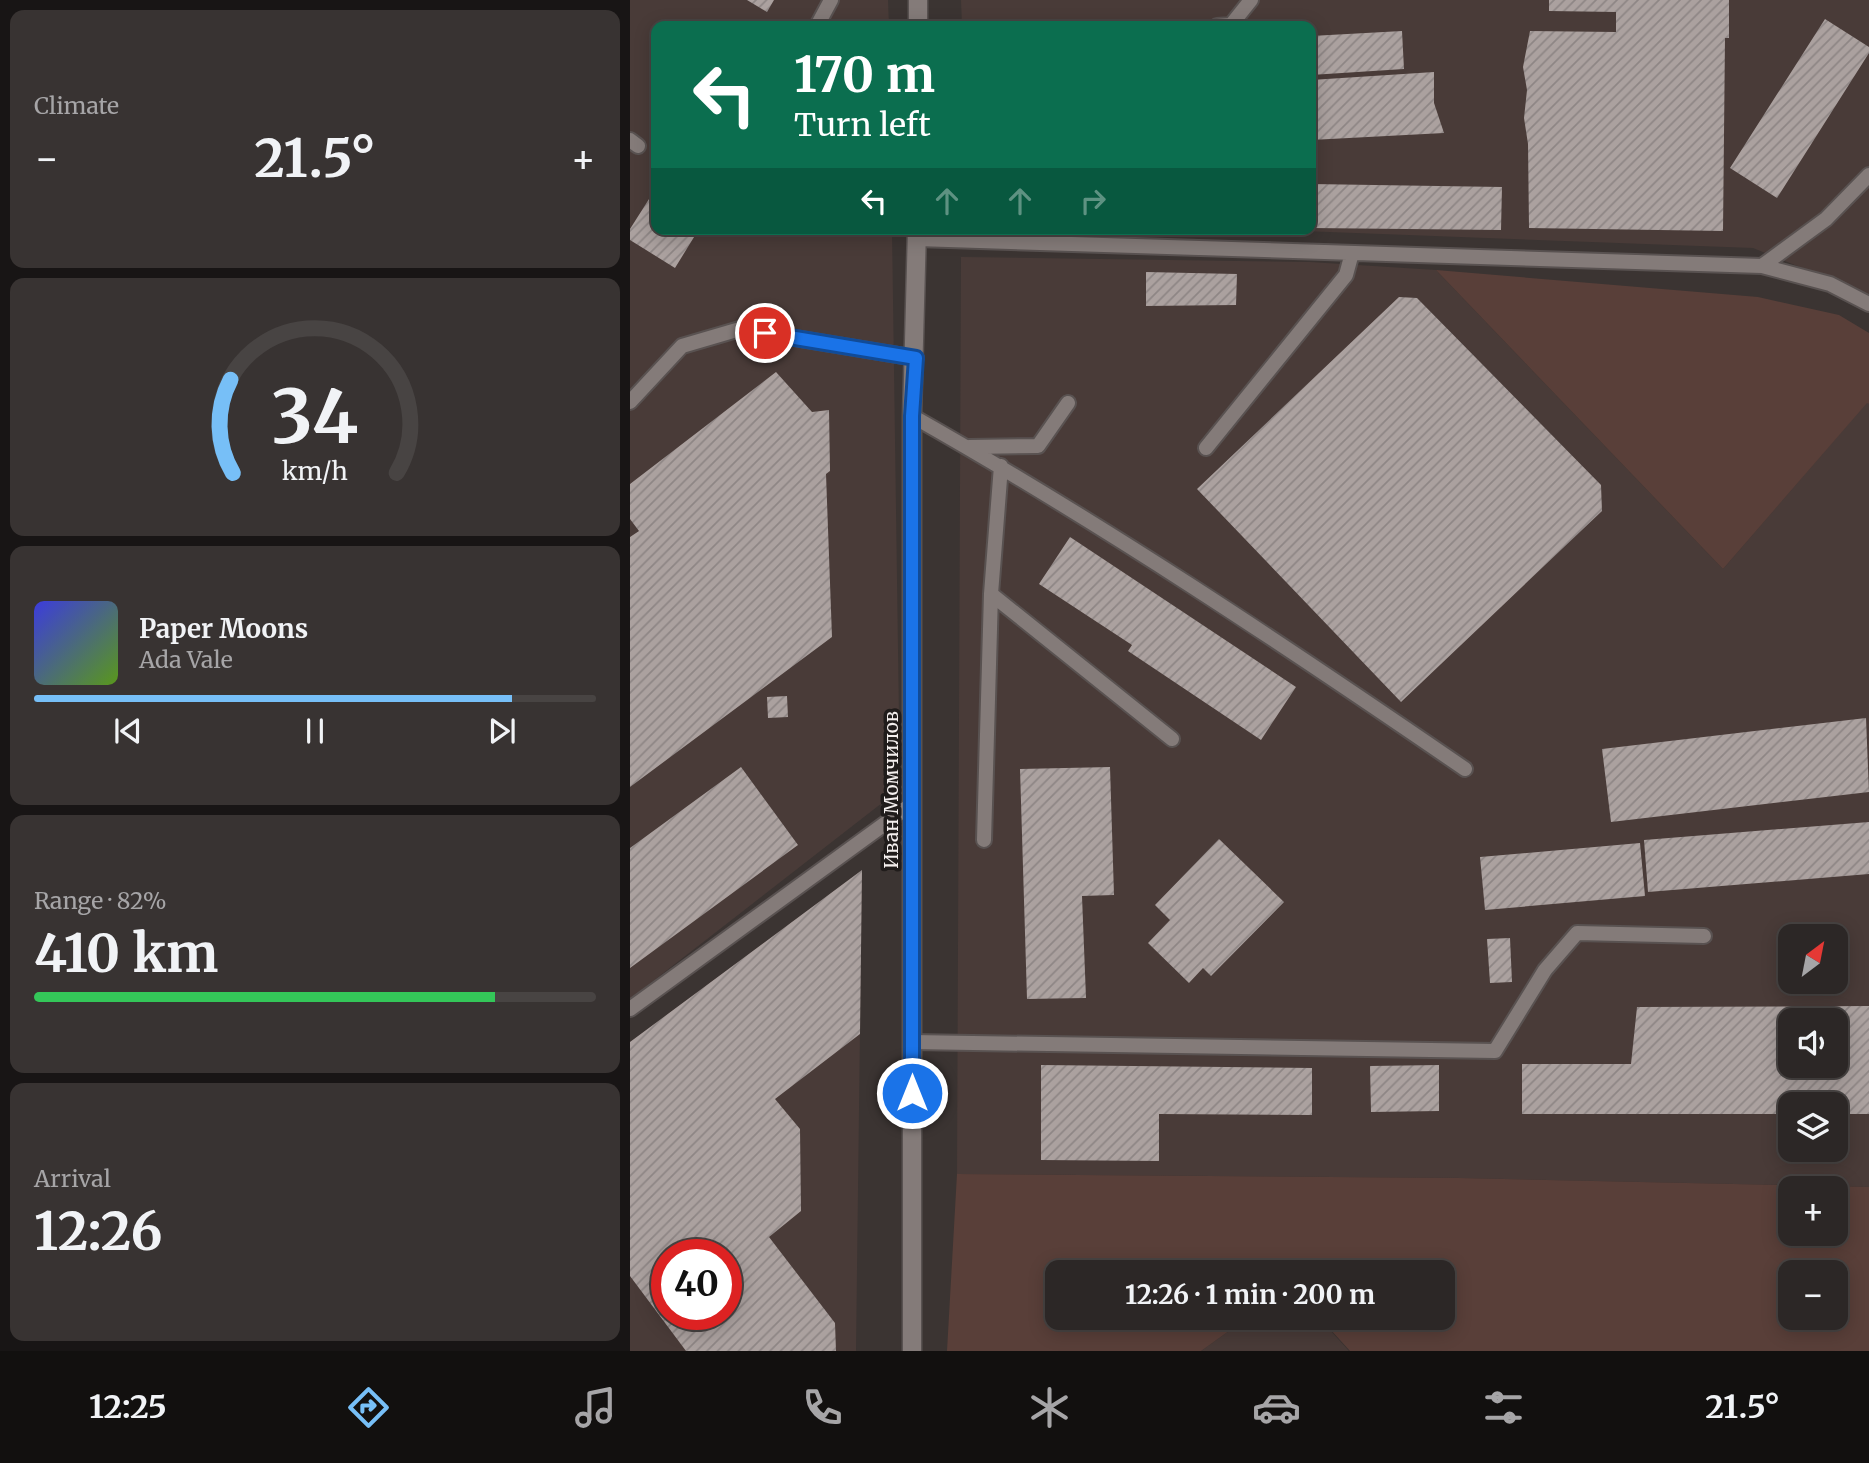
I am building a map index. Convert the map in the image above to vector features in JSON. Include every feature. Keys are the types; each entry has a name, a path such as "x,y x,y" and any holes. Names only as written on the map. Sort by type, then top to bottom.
{"street":[{"path":"918,0 918,21"},
{"name":"Иван Момчилов","path":"912,1351 912,416 916,358 917,235"}],"lane":[{"path":"820,21 831,0"},
{"path":"1234,21 1251,0"},
{"path":"1762,266 1826,219 1869,175"},
{"path":"940,235 1352,253 1762,266 1830,284 1869,304"},
{"path":"1206,448 1346,275 1352,253"},
{"path":"630,402 682,346 740,329 916,358"},
{"path":"968,447 1038,446 1068,403"},
{"path":"912,416 1001,466 1238,613 1465,769"},
{"path":"984,839 991,594 1001,466"},
{"path":"991,594 1172,740"},
{"path":"630,1009 912,804"},
{"path":"912,1042 1494,1051 1545,970 1577,933 1704,936"}],"shaded area":[{"path":"630,0 888,0 889,21 651,21 651,235 892,235 900,789 630,999"},
{"path":"961,0 1869,0 1869,295 1753,248 1316,232 1316,21 962,21"},
{"path":"961,257 1310,262 1436,270 1723,569 1867,402 1869,404 1869,1187 1848,1187 1848,1176 1778,1176 1778,1185 1459,1178 957,1174"},
{"path":"1436,270 1758,297 1839,315 1869,333 1869,404 1867,403 1723,569"},
{"path":"862,870 856,1351 630,1351 630,1042"},
{"path":"957,1174 1459,1178 1778,1185 1778,1246 1848,1246 1848,1187 1869,1187 1869,1351 1350,1351 1331,1330 1455,1330 1455,1260 1045,1260 1045,1330 1230,1330 1201,1351 947,1351"},
{"path":"1230,1330 1330,1330 1349,1351 1201,1351"}],"building":[{"path":"747,0 774,0 767,12"},
{"path":"1549,0 1729,0 1729,38 1725,38 1723,231 1529,228 1528,144 1524,118 1527,90 1523,67 1530,31 1616,32 1616,12 1549,11"},
{"path":"1825,19 1869,47 1869,53 1777,198 1730,168"},
{"path":"1402,31 1404,69 1316,75 1316,36"},
{"path":"1434,72 1434,103 1444,133 1316,140 1316,80"},
{"path":"1316,184 1502,187 1501,230 1316,228"},
{"path":"651,196 651,235 695,235 675,268 630,240 630,229"},
{"path":"1146,272 1237,274 1236,305 1146,306"},
{"path":"1399,297 1417,298 1601,485 1602,511 1401,702 1197,489"},
{"path":"776,372 812,412 829,410 830,471 826,474 832,637 630,787 630,537 639,531 630,519 630,484"},
{"path":"1070,537 1296,687 1261,740 1128,651 1132,645 1039,584"},
{"path":"787,696 788,717 768,718 767,697"},
{"path":"1866,718 1869,792 1611,822 1602,749"},
{"path":"741,767 798,845 630,968 630,848"},
{"path":"1110,767 1114,895 1082,896 1086,998 1027,999 1020,769"},
{"path":"1869,822 1869,874 1648,892 1644,840"},
{"path":"1219,839 1284,902 1211,976 1203,968 1189,983 1148,943 1170,920 1155,905"},
{"path":"1640,843 1645,896 1485,910 1480,857"},
{"path":"862,870 860,1034 775,1099 800,1129 801,1211 769,1237 835,1323 836,1351 686,1351 670,1330 742,1330 742,1239 651,1239 651,1304 630,1276 630,1042"},
{"path":"1510,938 1512,982 1490,983 1487,939"},
{"path":"1869,1006 1869,1114 1848,1114 1848,1092 1778,1092 1778,1114 1522,1114 1522,1064 1631,1064 1637,1007"},
{"path":"1041,1065 1312,1068 1312,1115 1159,1114 1159,1161 1041,1160"},
{"path":"1439,1065 1439,1111 1371,1112 1370,1066"}],"route":[{"path":"765,333 916,358 912,416 912,1093"}]}
